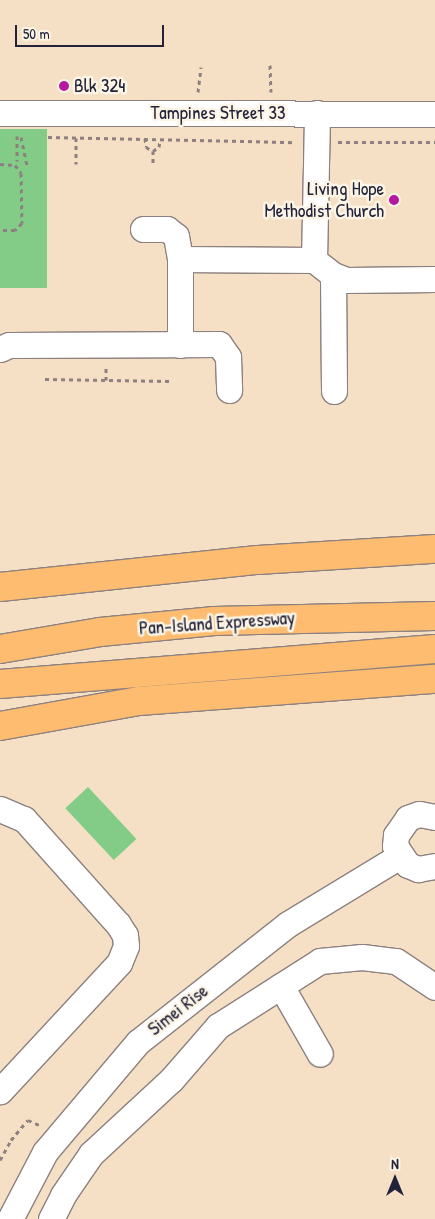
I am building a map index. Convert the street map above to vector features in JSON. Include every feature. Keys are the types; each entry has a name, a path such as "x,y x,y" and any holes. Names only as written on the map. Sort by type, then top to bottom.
{"highway":[{"path":"0,587 258,560 435,549"},
{"name":"Pan-Island Expressway","path":"0,649 100,632 214,621 435,616"},
{"path":"0,684 147,670 435,649"},
{"path":"0,726 31,722 140,701 435,679"},
{"path":"0,720 31,722"}],"street":[{"name":"Tampines Street 33","path":"0,112 435,114"},
{"path":"316,113 316,142 324,267 334,391"},
{"path":"143,229 167,229 176,236 180,259 180,345"},
{"path":"180,259 324,267 346,280 435,279"},
{"path":"0,349 9,345 219,344 228,356 229,390"},
{"path":"0,808 24,819 118,924 125,936 126,946 119,963 0,1091"},
{"path":"435,817 419,814 400,825 396,846 400,856 418,869 435,866"},
{"name":"Simei Rise","path":"10,1219 52,1144 138,1042 288,924 400,856"},
{"path":"51,1219 63,1195 91,1154 120,1125 171,1080 218,1026 320,962 362,957 396,962 435,987"},
{"path":"281,986 320,1054"}],"path":[{"path":"270,65 272,113"},
{"path":"198,95 201,67"},
{"path":"76,112 76,164"},
{"path":"145,112 146,147 153,151 153,163"},
{"path":"8,137 30,137"},
{"path":"21,137 27,166"},
{"path":"39,137 316,142 435,142"},
{"path":"0,164 15,165 21,173 22,223 15,230 0,230"},
{"path":"45,379 169,381"},
{"path":"0,1160 11,1140 28,1120 52,1144"}],"green space":[{"path":"0,129 47,129 47,288 0,288"},
{"path":"88,787 136,839 114,860 65,808"}],"place":[{"name":"Blk 324","path":"64,86"},
{"name":"Living Hope Methodist Church","path":"394,200"}]}
